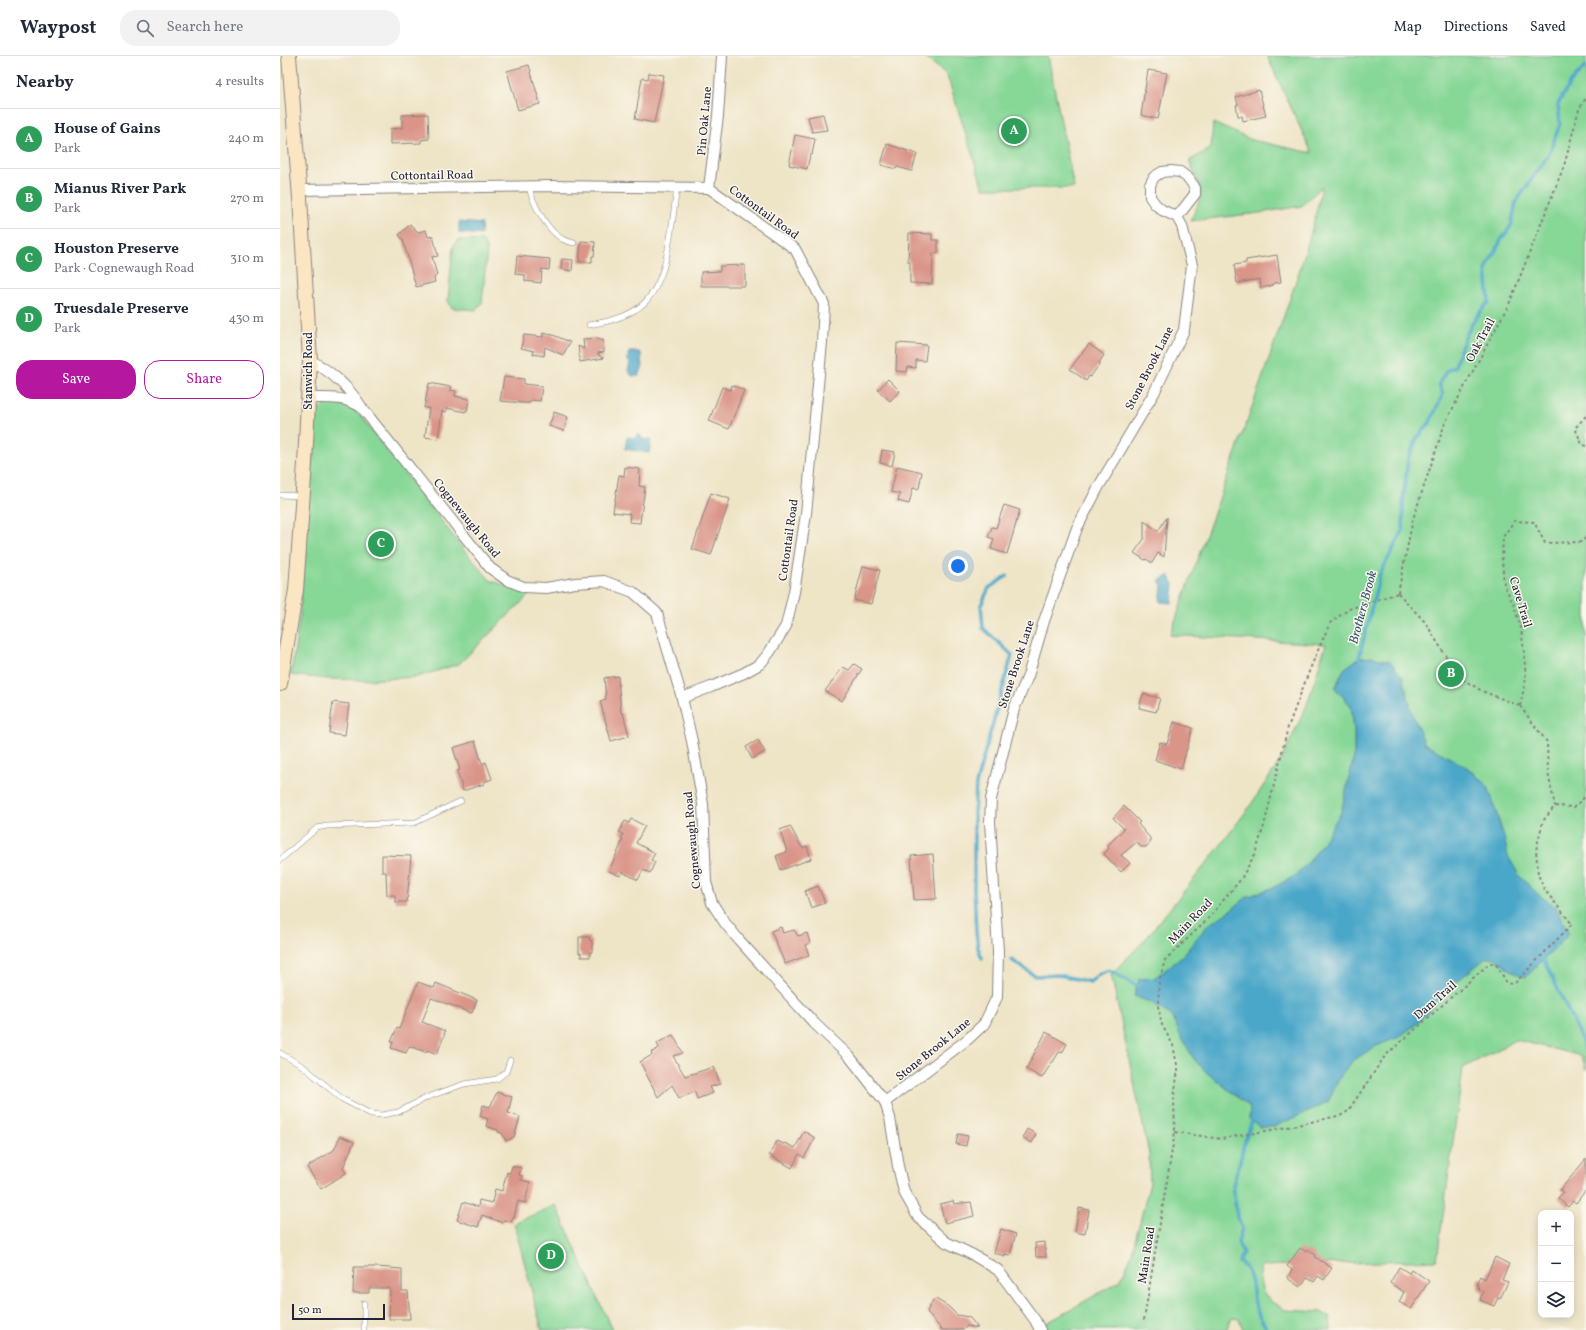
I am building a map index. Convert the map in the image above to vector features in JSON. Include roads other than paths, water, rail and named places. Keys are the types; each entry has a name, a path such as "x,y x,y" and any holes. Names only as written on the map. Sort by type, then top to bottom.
{"street":[{"name":"Stanwich Road","path":"280,684 296,590 309,398 310,360 289,56"},
{"name":"Pin Oak Lane","path":"709,188 718,116 722,56"},
{"path":"1162,172 1180,172 1189,179 1195,188 1195,194 1177,217 1162,210 1150,197 1150,185 1154,177 1162,172"},
{"name":"Cottontail Road","path":"299,190 529,186 709,188 795,249 824,304 822,342 806,514 794,592 786,626 769,653 760,664 744,673 712,687 682,698"},
{"name":"Stone Brook Lane","path":"885,1102 968,1039 984,1024 997,998 998,951 991,799 1014,709 1028,676 1044,621 1077,528 1099,486 1154,393 1184,330 1192,264 1182,226 1177,217"},
{"name":"Cognewaugh Road","path":"310,360 323,367 338,379 354,396 490,568 507,580 524,588 546,588 575,583 604,581 633,592 657,613 682,698 692,741 703,804 706,882 712,903 725,923 739,940 814,1023 848,1056 885,1102 890,1118 904,1192 918,1217 946,1242 973,1255 998,1270 1031,1314 1040,1330"},
{"name":"Cognewaugh Road","path":"309,398 335,397 354,403 362,408"}],"lane":[{"path":"529,186 531,196 536,206 550,226 558,236 564,240 574,243"},
{"path":"589,325 614,320 637,310 649,299 660,279 667,255 677,188"},
{"path":"280,495 302,496"},
{"path":"280,860 317,828 327,826 414,823 461,801"},
{"path":"280,1052 304,1067 342,1099 371,1114 382,1115 398,1112 428,1097 464,1084 498,1079 506,1072 510,1060"},
{"path":"364,1303 364,1330"}],"water":[{"path":"459,222 482,224 481,235 459,233"},
{"path":"629,352 640,352 642,356 641,361 643,367 639,376 632,376 628,371 630,363 627,360"},
{"path":"637,435 640,435 642,439 651,440 649,453 625,449 627,437 635,438"},
{"path":"1169,575 1174,584 1172,603 1160,602 1162,585 1159,581"},
{"path":"1372,657 1390,661 1403,678 1413,716 1425,744 1468,768 1488,786 1504,837 1508,856 1520,877 1539,895 1556,907 1569,934 1526,977 1510,971 1495,958 1486,958 1456,982 1414,1026 1397,1038 1376,1046 1354,1060 1342,1073 1328,1102 1274,1127 1260,1127 1249,1119 1250,1107 1206,1072 1194,1059 1181,1037 1172,1016 1152,1003 1134,996 1139,979 1154,978 1164,971 1183,955 1207,926 1247,897 1272,888 1293,877 1309,862 1341,812 1354,756 1354,730 1351,706 1335,688 1344,669 1359,658"}],"waterway":[{"name":"Brothers Brook","path":"1360,661 1359,658 1380,574 1403,530 1403,499 1408,459 1417,438 1429,424 1443,394 1439,384 1446,371 1455,366 1472,324 1489,302 1486,269 1501,240 1511,226 1516,202 1549,154 1560,124 1558,104 1571,82 1586,66"},
{"path":"982,958 978,948 976,932 974,889 974,815 976,784 1012,655 983,628 981,605 989,588 1007,576"},
{"name":"Brothers Brook","path":"1539,958 1544,960 1586,1051"},
{"path":"1012,960 1035,976 1059,975 1090,982 1099,974 1109,970 1137,986 1141,985"},
{"path":"1253,1118 1233,1185 1237,1218 1242,1227 1238,1243 1243,1253 1239,1262 1245,1267 1251,1279 1254,1300 1259,1315 1267,1330"}],"place":[{"name":"House of Gains","path":"1014,131"},
{"name":"Houston Preserve","path":"381,544"},
{"name":"Mianus River Park","path":"1451,674"},
{"name":"Truesdale Preserve","path":"551,1256"}]}
